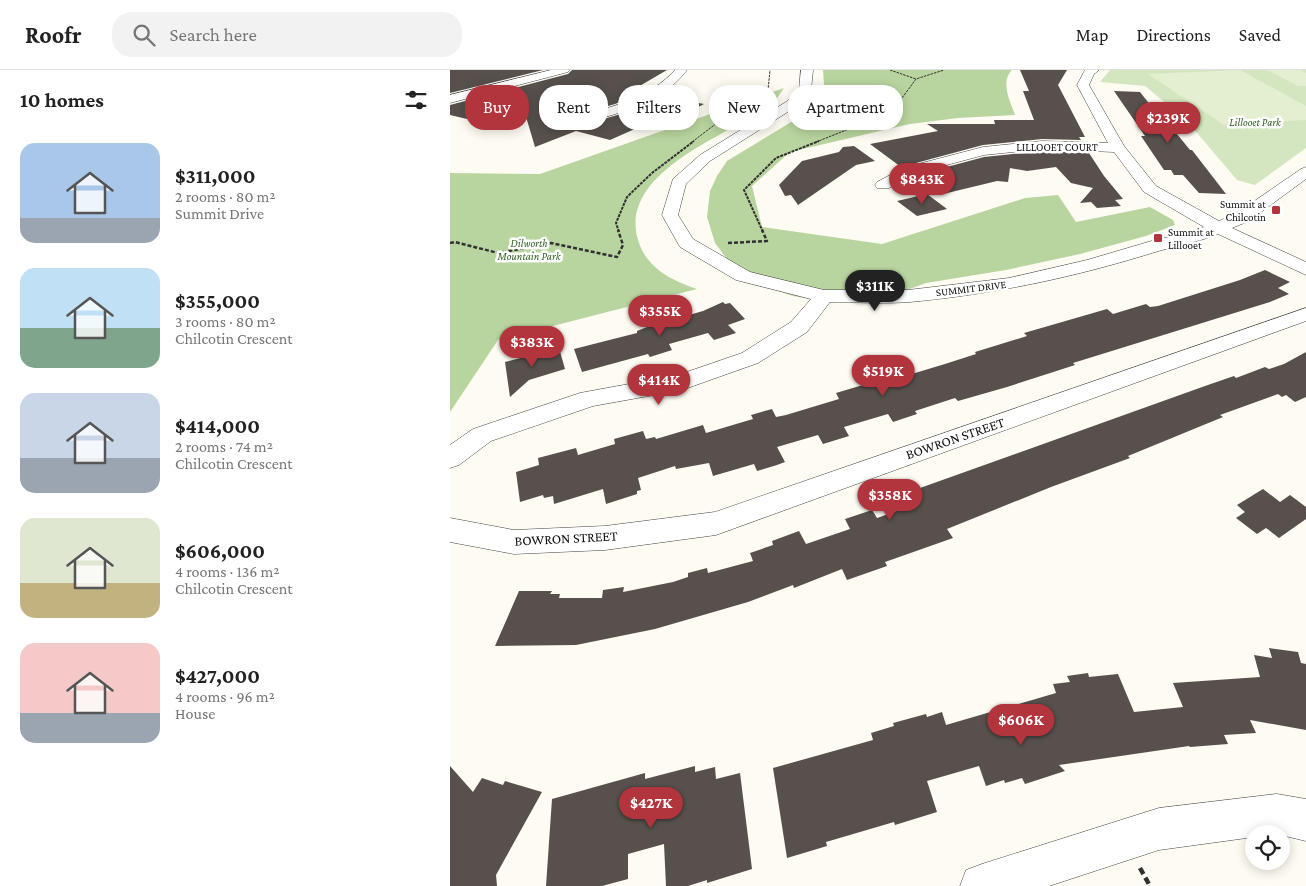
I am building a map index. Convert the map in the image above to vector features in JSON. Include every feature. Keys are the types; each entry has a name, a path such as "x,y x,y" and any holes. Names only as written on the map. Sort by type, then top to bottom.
{"street":[{"path":"450,99 564,70"},
{"path":"608,111 659,92 681,70"},
{"name":"SUMMIT DRIVE","path":"807,70 805,90 790,105 705,158 679,182 670,215 686,244 743,276 824,296 908,296 1009,284 1092,265 1161,244 1195,237 1243,217 1306,172"},
{"path":"1093,70 1089,72 1083,84 1088,96 1118,148 1150,188 1217,228 1306,269"},
{"name":"LILLOOET COURT","path":"883,185 908,171 982,151 1042,145 1118,148"},
{"path":"450,458 482,435 580,402 682,382 750,358 799,327 824,296"},
{"name":"BOWRON STREET","path":"450,530 514,542 606,538 716,523 1306,314"},
{"path":"982,886 1159,829 1277,814 1306,820"}],"path":[{"path":"450,243 455,242 498,253 551,244 618,256 623,246 616,223 627,197 652,173 730,113 768,90 770,70"},
{"path":"890,70 916,79"},
{"path":"724,242 733,244 767,241 744,190 776,158 879,117 902,98 916,79 944,70"}],"green space":[{"path":"823,70 1012,70 1008,75 1006,86 1015,115 958,118 903,126 903,85 824,85"},
{"name":"Lillooet Park","path":"1110,70 1306,70 1306,148 1255,185 1237,180 1186,120 1145,86 1100,82"},
{"path":"1240,70 1306,106 1306,120 1224,125 1148,74"},
{"path":"1267,70 1301,70 1306,73 1306,86 1298,86"},
{"name":"Dilworth Mountain Park","path":"784,88 778,97 778,90"},
{"name":"Dilworth Mountain Park","path":"709,114 709,130 728,130 677,161 657,178 643,197 636,219 639,243 648,260 670,278 697,289 498,340 450,412 450,173 540,174 665,130 699,130 699,118"},
{"path":"788,124 788,130 884,130 790,152 752,186 762,227 882,244 1025,198 1058,195 1076,222 1150,207 1173,220 1175,225 1146,236 1080,254 1006,270 926,283 899,293 823,301 793,296 767,287 727,259 715,243 707,217 710,191 727,161"}],"building":[{"path":"450,70 543,70 482,85 465,85 465,89 450,93"},
{"path":"572,70 667,70 641,85 618,85 618,103 608,106 608,85 539,85 539,130 608,130 608,118 618,115 618,130 632,130 610,140 576,131 535,147 529,127 529,85 526,85 568,74"},
{"path":"1020,70 1067,70 1058,85 1085,137 1079,137 1081,140 1042,139 983,145 901,167 870,144 938,131 927,124 995,124 994,120 1034,120 1023,91 1029,91"},
{"path":"1114,91 1140,92 1155,111 1192,150 1226,194 1199,193 1183,175 1174,175 1171,170 1164,170 1141,136 1145,136"},
{"path":"465,101 465,119 450,115 450,105"},
{"path":"854,146 875,161 856,165 798,205 791,195 785,196 779,185 802,161 839,152 843,147"},
{"path":"1042,151 1089,153 1104,176 1123,199 1115,200 1121,206 1097,208 1091,202 1080,203 1093,188 1071,183 1056,167 1027,171 1010,168 1008,182 997,181 939,195 913,176 984,157"},
{"path":"927,194 947,209 917,216 897,201"},
{"path":"1265,270 1290,282 1278,288 1289,294 1270,302 1073,363 1075,365 1007,387 958,401 955,398 915,411 917,414 893,422 888,414 844,427 849,436 823,444 818,435 777,447 785,462 777,465 757,471 754,464 713,476 709,463 676,469 675,466 638,478 641,490 637,491 637,494 606,504 603,489 554,504 553,496 544,498 543,495 520,502 516,472 539,465 538,458 576,448 578,455 615,444 614,439 643,431 646,439 655,437 656,439 703,425 706,433 753,419 751,415 772,409 776,417 786,415 839,399 836,393 903,373 905,376 945,364 976,354 975,352 1027,336 1024,333 1107,309 1113,314 1146,304 1150,307 1158,306 1240,280"},
{"path":"723,302 725,304 730,303 745,319 728,325 736,333 714,340 708,333 669,344 672,350 650,357 648,354 582,372 574,349 637,333 637,331 647,327 703,311"},
{"path":"559,348 565,369 529,380 510,397 505,362"},
{"path":"1306,352 1306,397 1295,402 1286,395 1282,397 1278,394 1220,415 1223,417 1128,456 1130,458 1051,487 947,529 953,538 885,562 887,566 847,580 842,569 794,588 793,585 748,602 655,629 576,645 495,646 519,591 552,591 550,594 560,594 559,598 602,598 603,590 624,587 623,592 673,582 688,577 688,573 707,568 708,573 753,561 750,553 773,545 772,541 799,531 806,544 850,529 845,519 872,510 877,518 914,505 906,493 1234,376 1236,378 1265,367 1269,369 1284,364"},
{"path":"1263,489 1280,502 1290,495 1306,507 1306,519 1279,538 1266,528 1257,534 1236,518 1245,512 1237,505"},
{"path":"1269,648 1298,652 1301,663 1306,664 1306,730 1250,720 1256,733 1224,735 1228,744 1189,746 1059,765 1065,771 1025,784 1022,778 1005,783 1004,780 986,786 979,766 927,781 937,812 895,825 894,822 826,842 827,846 787,858 773,768 873,740 871,733 894,726 893,723 926,714 927,717 942,712 946,725 1056,693 1053,684 1070,682 1067,676 1088,673 1089,677 1118,674 1134,712 1183,707 1173,683 1260,677 1254,655 1272,658"},
{"path":"450,766 473,792 482,778 503,785 505,781 542,792 496,875 497,886 450,886"},
{"path":"695,766 695,772 715,767 716,779 740,773 752,869 707,883 707,880 688,886 666,886 664,844 628,854 628,879 602,886 546,886 552,799 645,773 645,779"}],"place":[{"name":"Summit at Chilcotin","path":"1276,210"},
{"name":"Summit at Lillooet","path":"1158,238"}]}
